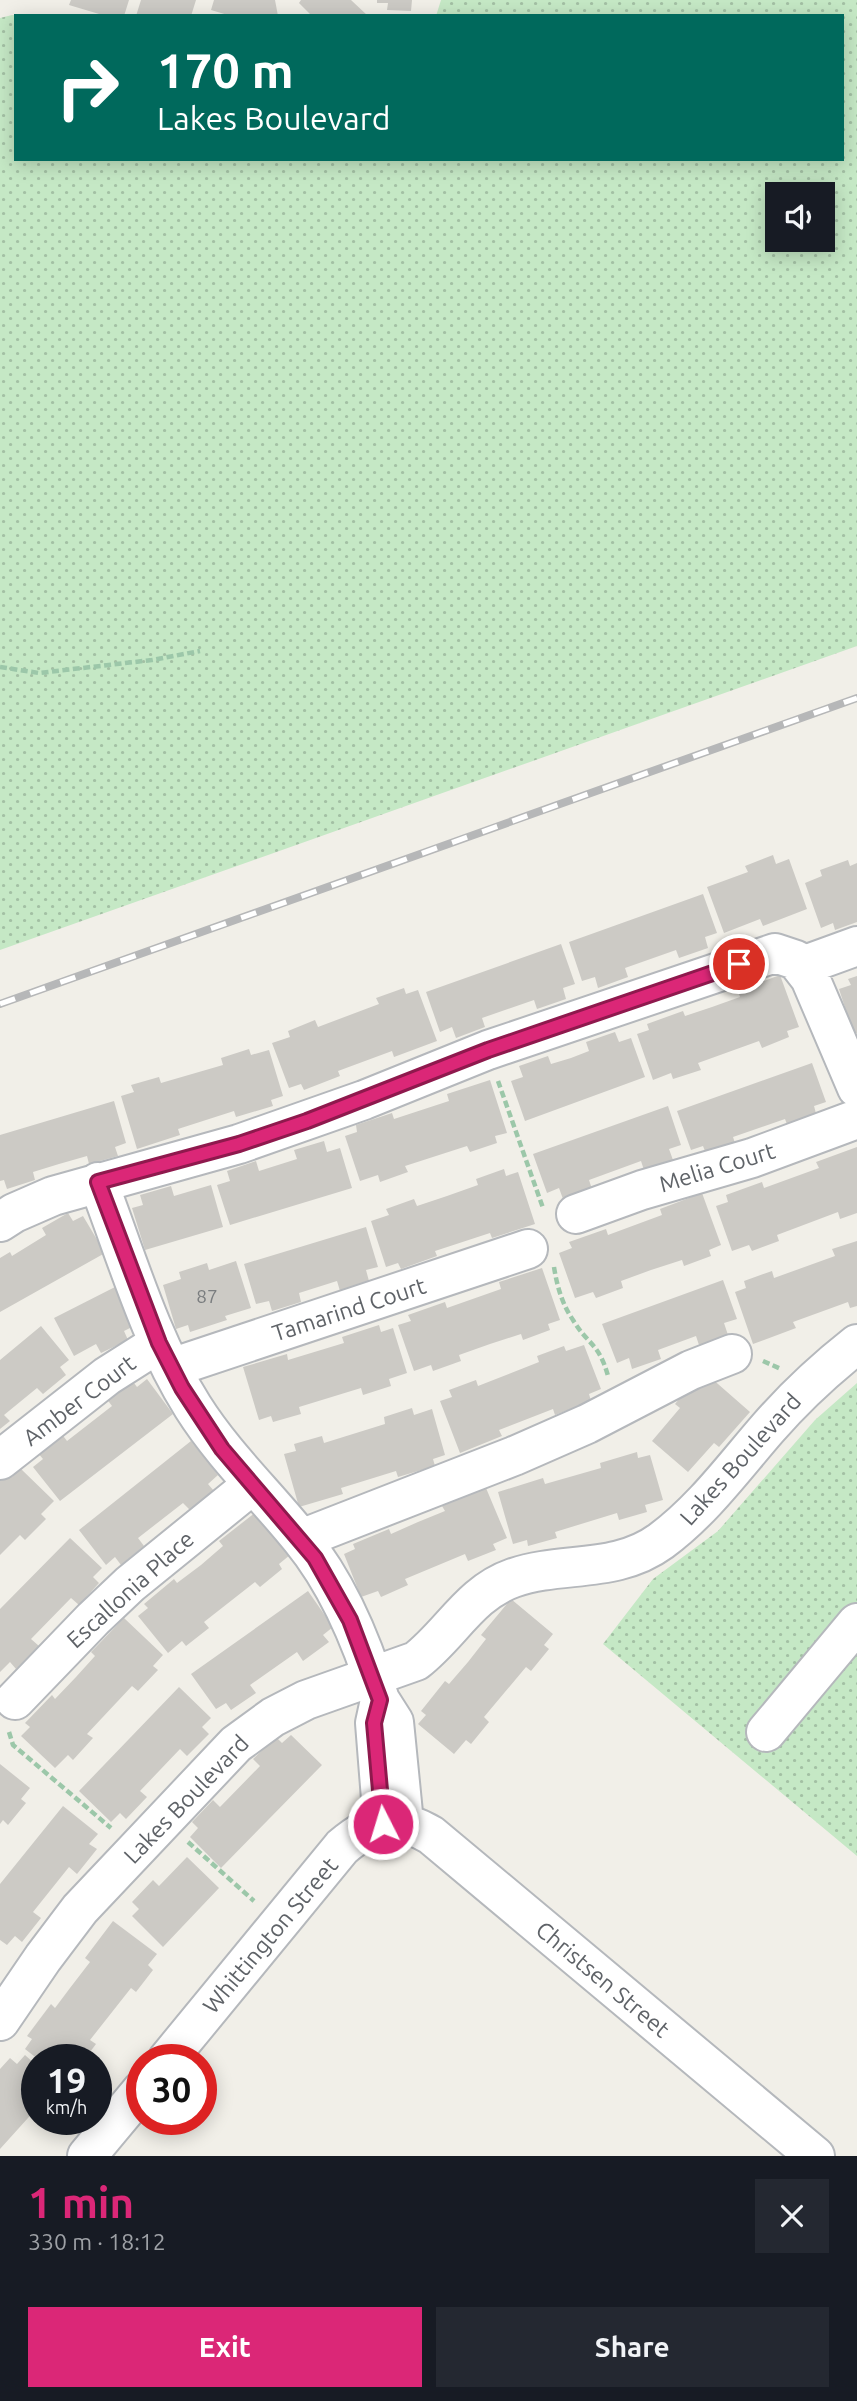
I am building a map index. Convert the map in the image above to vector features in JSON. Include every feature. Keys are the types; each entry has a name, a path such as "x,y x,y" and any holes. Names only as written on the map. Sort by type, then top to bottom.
{"street":[{"path":"802,966 857,946"},
{"path":"0,1222 53,1196 239,1144 317,1118 488,1050 764,956 782,954 802,966 814,985 857,1088"},
{"name":"Melia Court","path":"576,1214 752,1158 857,1119"},
{"path":"98,1182 165,1355 193,1408 251,1485 301,1539 333,1587 350,1620 376,1688 374,1723 393,1823"},
{"name":"Tamarind Court","path":"165,1355 528,1249"},
{"name":"Lakes Boulevard","path":"0,2021 25,1982 80,1909 216,1762 254,1730 306,1700 376,1688 428,1652 470,1605 498,1585 534,1573 598,1566 618,1561 641,1553 659,1542 696,1511 798,1395 857,1344"},
{"path":"301,1539 526,1451 587,1424 691,1370 732,1354"},
{"name":"Amber Court","path":"0,1460 107,1376 165,1355"},
{"name":"Escallonia Place","path":"11,1712 93,1619 131,1584 251,1485"},
{"path":"766,1732 857,1623"},
{"name":"Whittington Street","path":"180,2044 342,1847 368,1829 393,1823"},
{"name":"Christsen Street","path":"393,1823 417,1827 430,1835 815,2156"},
{"path":"87,2156 126,2109"}],"path":[{"path":"0,667 39,673 152,660 200,651"},
{"path":"11,1712 13,1745 113,1830"},
{"path":"163,1819 258,1904"}],"green space":[{"path":"441,0 857,0 857,646 0,950 0,18 14,15 14,161 844,161 844,14 437,14"},
{"path":"857,1383 857,1856 603,1644 653,1579 718,1531 815,1420"}],"building":[{"path":"71,0 129,0 125,14 99,14 69,5"},
{"path":"141,0 196,0 192,14 137,14"},
{"path":"214,0 275,0 278,14 224,14 211,10"},
{"path":"301,0 351,0 366,14 310,14 299,3"},
{"path":"377,0 412,0 411,11 387,10 388,3 377,3"},
{"path":"773,855 776,864 789,859 807,909 763,926 760,919 724,933 707,887 748,872 745,866"},
{"path":"848,860 850,866 857,863 857,922 835,930 833,923 821,928 805,883 822,876 820,870"},
{"path":"703,894 717,933 705,937 708,948 679,958 676,950 625,968 628,977 598,988 595,977 582,981 569,942"},
{"path":"561,944 575,984 563,988 566,999 537,1009 534,1000 482,1018 485,1027 456,1038 452,1027 440,1032 426,992"},
{"path":"780,975 799,1027 787,1031 789,1037 762,1048 759,1041 698,1063 701,1070 673,1079 671,1073 653,1080 637,1034 649,1030 647,1024 683,1011 685,1016 740,997 738,991"},
{"path":"857,976 857,1033 854,1035 839,989 851,985 848,979"},
{"path":"404,988 406,994 418,990 437,1041 394,1057 392,1051 338,1071 340,1076 304,1090 301,1084 289,1088 272,1043 290,1037 288,1031 315,1020 318,1027 379,1004 376,998"},
{"path":"615,1032 619,1042 631,1038 645,1077 525,1121 511,1081 523,1077 519,1066 548,1056 551,1064 571,1058 589,1051 586,1042"},
{"path":"249,1049 251,1055 269,1050 283,1096 271,1100 273,1106 236,1117 234,1111 178,1129 180,1135 137,1149 121,1096 134,1092 131,1085 159,1077 161,1083 223,1065 221,1058"},
{"path":"812,1063 826,1102 814,1106 817,1117 788,1127 785,1119 733,1137 736,1146 707,1156 703,1146 691,1150 677,1111"},
{"path":"490,1080 507,1133 495,1136 497,1143 470,1152 467,1146 405,1166 408,1172 380,1182 378,1175 360,1181 345,1136 357,1132 356,1125 392,1113 394,1119 449,1101 447,1094"},
{"path":"114,1101 126,1143 115,1147 118,1156 89,1164 87,1156 59,1164 33,1172 35,1180 7,1189 4,1180 0,1181 0,1135"},
{"path":"668,1106 681,1145 669,1149 673,1160 644,1170 641,1161 589,1180 592,1189 563,1199 559,1188 547,1193 533,1154"},
{"path":"324,1141 327,1152 340,1148 352,1188 230,1225 217,1185 230,1181 227,1171 256,1161 259,1171 297,1159 294,1150"},
{"path":"857,1147 857,1213 840,1219 838,1212 777,1235 779,1241 752,1251 749,1245 732,1251 716,1206 728,1202 726,1195 762,1182 764,1188 819,1168 816,1162"},
{"path":"504,1169 506,1176 518,1172 535,1224 492,1238 490,1233 435,1251 437,1256 401,1269 398,1263 386,1267 371,1221 389,1215 386,1209 414,1199 417,1206 447,1196 478,1185 476,1179"},
{"path":"211,1185 223,1227 145,1250 132,1208 143,1205 140,1195 171,1186 174,1196"},
{"path":"702,1193 721,1245 709,1250 711,1256 684,1266 682,1260 651,1270 621,1281 623,1288 596,1298 593,1292 575,1298 559,1253 572,1248 569,1242 606,1229 608,1235 662,1215 660,1209"},
{"path":"68,1213 73,1221 83,1216 105,1253 0,1312 0,1258 10,1252 12,1256 46,1235 42,1228"},
{"path":"366,1227 378,1267 366,1270 369,1281 340,1291 337,1281 299,1293 301,1302 272,1311 269,1301 256,1304 244,1264"},
{"path":"857,1241 857,1306 850,1308 848,1302 793,1322 796,1328 753,1344 735,1292 746,1288 744,1281 772,1271 774,1278 835,1256 832,1249"},
{"path":"236,1261 251,1308 225,1316 227,1320 190,1332 188,1325 176,1329 163,1285 181,1279 179,1272 207,1263 209,1270"},
{"path":"542,1268 560,1320 548,1324 550,1330 523,1340 521,1334 490,1344 459,1355 461,1361 433,1371 431,1365 414,1371 398,1325 411,1321 408,1315 445,1302 447,1308 501,1289 499,1282"},
{"path":"723,1280 737,1319 724,1323 728,1335 699,1345 696,1336 658,1350 661,1359 632,1369 629,1358 617,1363 602,1324"},
{"path":"115,1287 134,1326 124,1331 128,1340 101,1353 96,1344 74,1356 54,1318"},
{"path":"379,1325 381,1332 393,1328 407,1373 389,1379 391,1386 363,1395 361,1388 299,1407 301,1414 273,1422 271,1416 259,1420 243,1367 287,1354 288,1360 344,1343 342,1337"},
{"path":"41,1326 69,1360 60,1367 66,1375 43,1394 37,1388 4,1415 10,1421 0,1429 0,1360"},
{"path":"584,1345 601,1389 589,1394 591,1401 555,1415 553,1409 499,1430 502,1436 460,1453 440,1401 452,1397 449,1390 476,1380 478,1386 539,1362 537,1356 564,1346 566,1351"},
{"path":"710,1377 750,1412 719,1447 714,1443 688,1472 652,1441 680,1408 675,1404 694,1381 701,1387"},
{"path":"131,1379 137,1387 147,1379 173,1414 60,1501 33,1467 43,1459 37,1452 61,1433 67,1441 112,1406 106,1398"},
{"path":"412,1408 414,1415 432,1409 445,1455 433,1459 435,1466 398,1477 396,1471 341,1488 343,1494 299,1507 284,1454 296,1451 294,1444 322,1436 324,1443 385,1424 384,1417"},
{"path":"191,1441 218,1475 208,1484 214,1491 190,1510 183,1503 138,1538 144,1546 121,1565 115,1557 106,1565 79,1530"},
{"path":"637,1452 638,1458 650,1455 663,1500 645,1505 647,1512 619,1520 617,1513 555,1532 557,1538 528,1546 527,1540 513,1544 498,1492 543,1478 545,1484 601,1468 600,1463"},
{"path":"20,1468 54,1501 41,1514 46,1519 25,1540 20,1535 0,1555 0,1480 7,1472 12,1477"},
{"path":"486,1488 507,1538 493,1544 496,1550 468,1561 465,1554 405,1579 408,1585 381,1597 378,1591 361,1597 344,1554 355,1549 353,1544 389,1529 391,1534 445,1511 442,1506"},
{"path":"256,1512 290,1555 279,1564 282,1569 260,1587 255,1582 204,1622 209,1628 186,1646 182,1641 168,1653 138,1616 148,1608 144,1604 174,1579 177,1583 201,1565 223,1546 219,1541"},
{"path":"70,1538 102,1568 93,1577 99,1583 79,1605 71,1598 31,1639 39,1646 16,1669 10,1662 0,1672 0,1609"},
{"path":"308,1591 333,1627 323,1635 329,1642 303,1661 297,1652 250,1685 256,1693 231,1710 226,1703 216,1709 191,1674"},
{"path":"511,1599 553,1634 544,1645 549,1649 531,1671 526,1667 484,1717 489,1722 471,1744 466,1740 454,1754 418,1724 426,1715 421,1711 445,1681 449,1684 468,1662 486,1639 481,1635"},
{"path":"124,1618 163,1655 153,1666 158,1670 138,1691 132,1686 87,1734 93,1738 73,1760 68,1755 55,1768 21,1736 30,1727 25,1723 52,1695 55,1699 76,1677 95,1656 91,1652"},
{"path":"179,1687 211,1718 202,1727 209,1734 187,1756 180,1749 140,1791 147,1797 126,1819 120,1813 111,1822 79,1791"},
{"path":"291,1735 322,1765 221,1868 190,1837 198,1828 192,1822 213,1800 220,1807 260,1766 253,1759 276,1737 282,1743"},
{"path":"0,1764 30,1788 21,1799 26,1803 8,1825 3,1820 0,1824"},
{"path":"63,1806 98,1834 89,1844 97,1849 77,1874 69,1867 33,1912 41,1918 22,1942 15,1936 7,1945 0,1940 0,1884"},
{"path":"187,1857 219,1888 163,1947 132,1916 139,1909 132,1902 153,1880 159,1886"},
{"path":"113,1921 157,1954 148,1965 153,1970 136,1992 131,1988 90,2040 96,2044 28,2044 32,2039 27,2036 51,2004 55,2008 90,1962 85,1958"},
{"path":"10,2058 17,2064 21,2060 21,2126 0,2149 0,2069"}],"railway":[{"path":"0,1004 857,698"}],"route":[{"path":"383,1824 374,1723 380,1700 350,1620 333,1587 301,1539 251,1485 193,1408 159,1343 98,1182 239,1144 307,1121 488,1050 739,964"}]}
